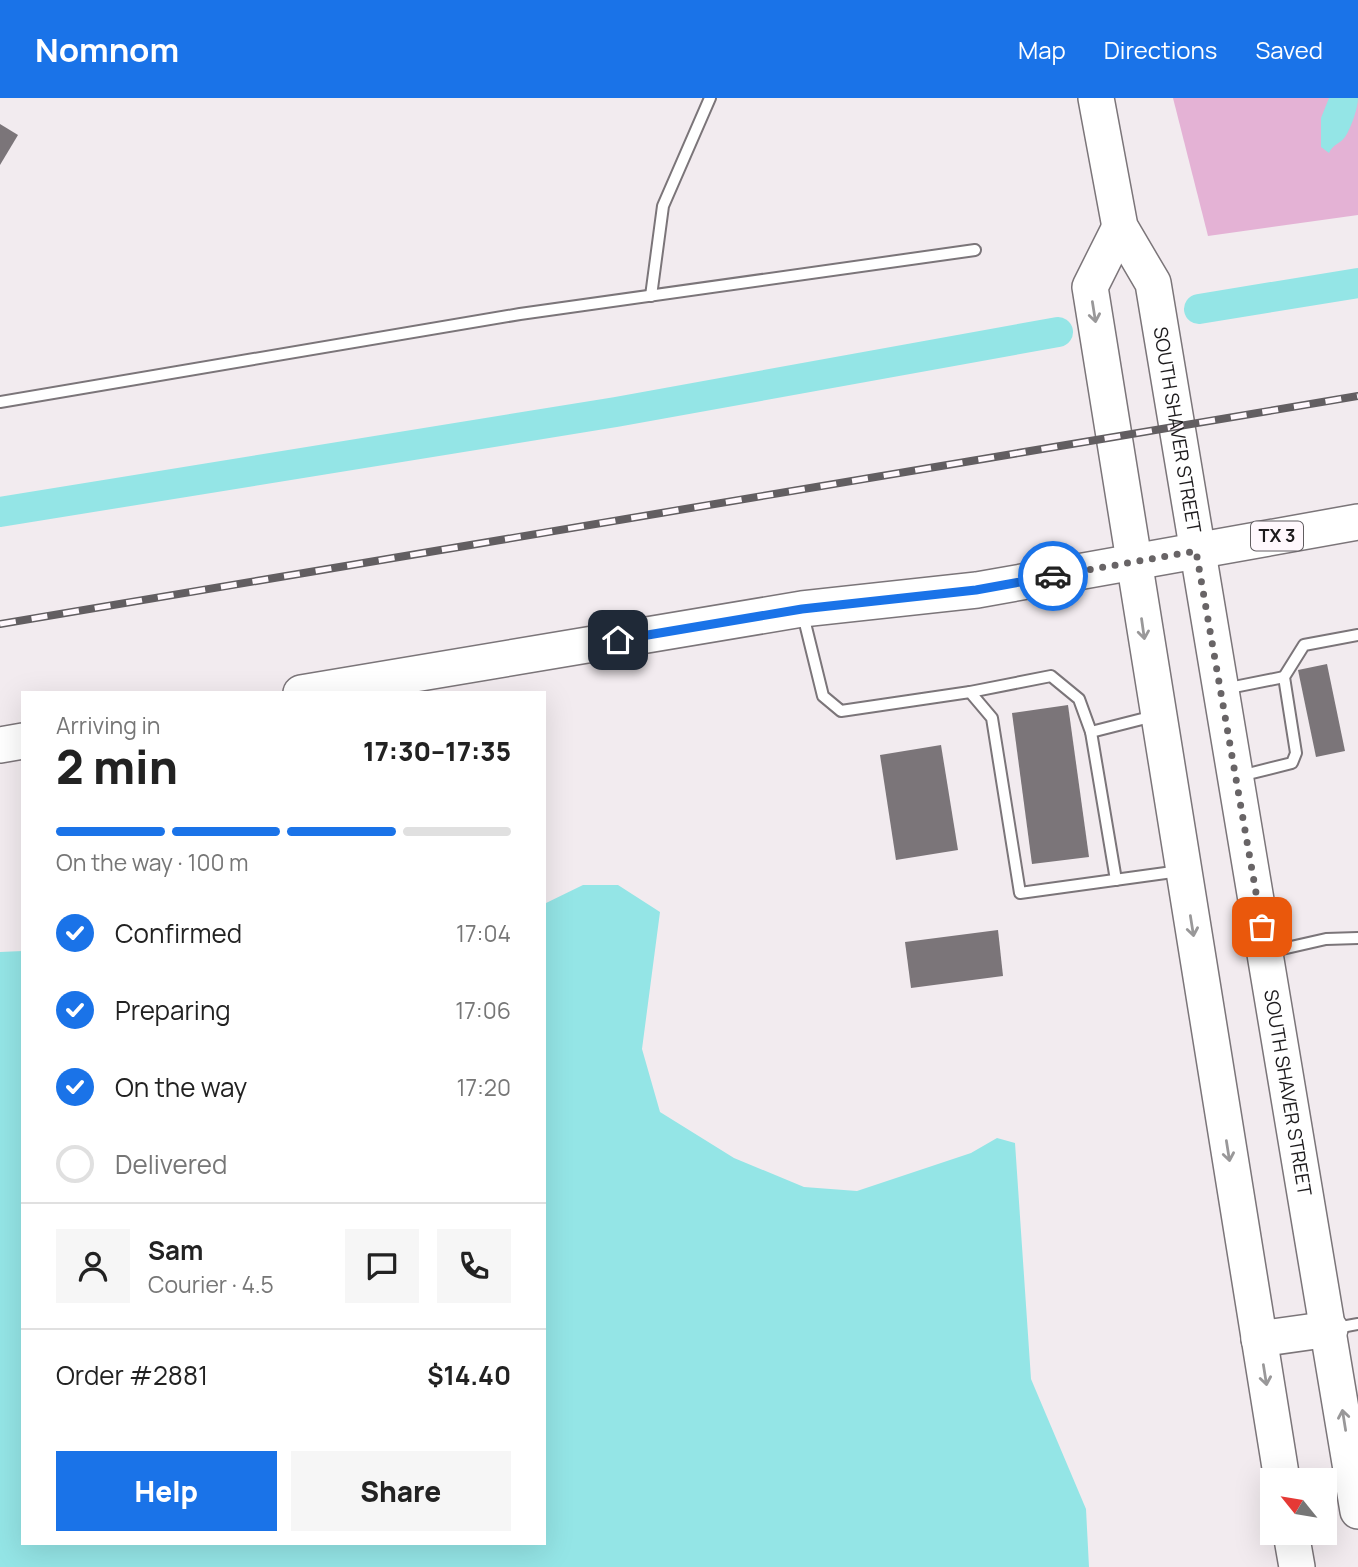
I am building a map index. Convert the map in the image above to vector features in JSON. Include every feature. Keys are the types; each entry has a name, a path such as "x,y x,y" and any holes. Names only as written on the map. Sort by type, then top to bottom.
{"main road":[{"name":"SOUTH SHAVER STREET","path":"1096,98 1120,227 1153,283 1196,551 1266,953 1344,1327 1358,1511"},
{"path":"1120,227 1090,287 1280,1468"},
{"name":"TX 3","path":"313,691 802,609 976,590 1358,522"},
{"path":"0,745 21,741"},
{"path":"1259,1339 1344,1327"},
{"path":"1293,1545 1297,1567"}],"lane":[{"path":"651,296 663,206 710,98"},
{"path":"0,402 520,314 975,250"},
{"path":"802,609 823,696 841,711 970,692 1051,676 1079,699 1091,732 1115,880"},
{"path":"1236,777 1292,763 1296,753 1284,677 1304,645 1358,635"},
{"path":"1222,690 1284,677"},
{"path":"970,692 992,718 1020,893 1182,871"},
{"path":"1091,732 1157,715"},
{"path":"1266,953 1326,939 1358,938"}],"shaded area":[{"path":"1173,98 1358,98 1358,215 1208,236"}],"water":[{"path":"1329,98 1358,98 1347,133 1329,153 1321,147 1321,118"},
{"path":"583,885 618,885 660,912 642,1049 660,1112 734,1158 804,1187 857,1191 971,1153 997,1138 1015,1143 1031,1379 1086,1509 1089,1567 0,1567 0,952 21,951 21,1545 546,1545 546,903"}],"building":[{"path":"0,124 18,135 0,165"},
{"path":"1327,664 1345,751 1316,757 1298,670"},
{"path":"1068,705 1089,857 1032,864 1012,713"},
{"path":"941,745 958,850 896,860 880,755"},
{"path":"998,930 1003,976 911,988 905,942"}],"waterway":[{"path":"1199,309 1358,283"},
{"path":"0,512 616,412 1058,332"}],"railway":[{"path":"0,624 1358,396"}],"way so far":[{"path":"1053,576 1196,551 1213,634 1262,927"}],"route":[{"path":"618,640 802,609 976,590 1053,576"}]}
